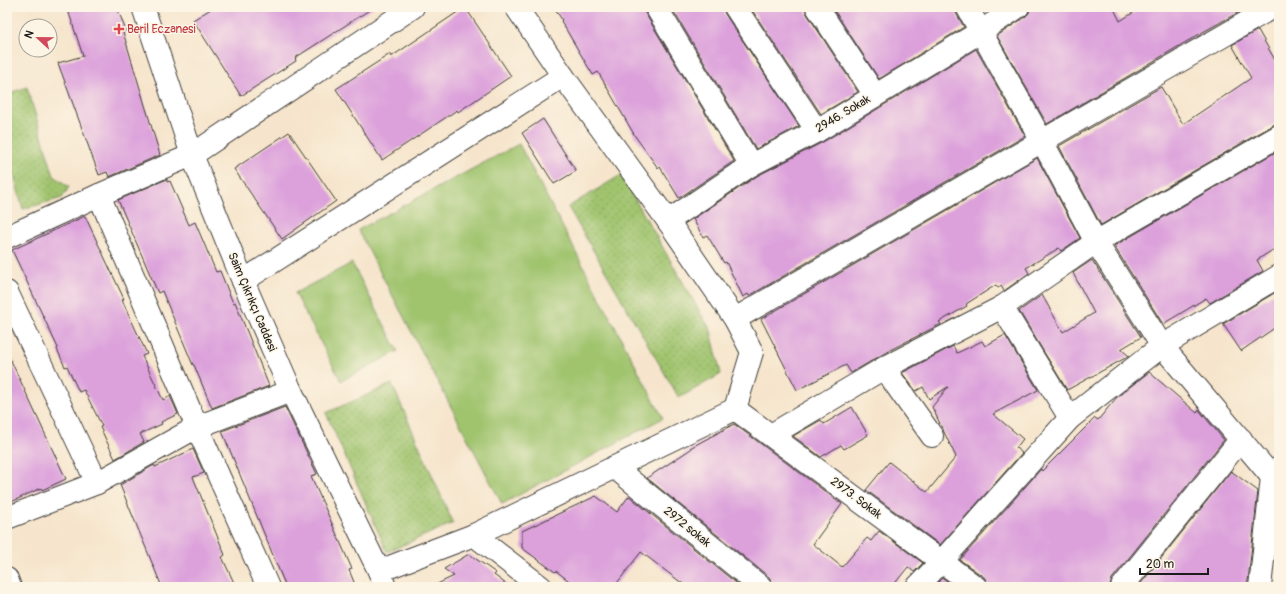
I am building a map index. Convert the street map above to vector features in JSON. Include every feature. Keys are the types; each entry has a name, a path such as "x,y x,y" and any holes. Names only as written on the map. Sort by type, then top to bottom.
{"street":[{"name":"Saim Çıkrıkçı Caddesi","path":"143,7 192,155 243,281 291,391 382,579"},
{"path":"8,234 192,155 413,7"},
{"path":"382,579 735,409 752,352 736,319 668,221 563,76 516,7"},
{"path":"656,7 751,165"},
{"path":"735,7 817,131"},
{"path":"817,7 875,95"},
{"path":"967,7 1042,141 1096,242 1162,346 1241,439 1275,473 1260,587"},
{"name":"2946. Sokak","path":"668,221 751,165 817,131 980,32 1018,7"},
{"path":"736,319 1273,7"},
{"path":"243,281 563,76"},
{"path":"771,435 884,368 1002,307 1096,242 1279,136"},
{"path":"99,195 197,427 268,587"},
{"path":"916,587 941,562 1070,418 1162,346 1279,276"},
{"path":"7,292 97,483"},
{"path":"1002,307 1070,418"},
{"path":"884,368 932,436"},
{"path":"7,518 97,483 197,427 291,391"},
{"name":"2973. Sokak","path":"735,409 976,587"},
{"path":"1122,587 1241,439"},
{"name":"2972 sokak","path":"614,467 761,587"},
{"path":"474,535 540,587"},
{"path":"7,580 10,587"}],"green space":[{"path":"27,87 54,176 69,187 62,198 23,209 7,149 7,94"},
{"path":"519,144 663,418 502,504 358,230"},
{"path":"621,175 711,331 721,374 679,398 568,207"},
{"path":"352,263 398,351 341,381 295,293"},
{"path":"392,384 453,523 387,552 326,413"}],"building":[{"path":"67,7 117,7 126,31 123,32 160,155 109,177 107,172 99,175 58,63 83,56"},
{"path":"214,7 374,7 295,58 296,61 241,96 193,20"},
{"path":"465,7 511,76 458,112 457,110 382,160 336,89 390,54 391,57"},
{"path":"554,7 644,7 645,13 734,161 679,198 660,167 658,168 635,136 598,72 593,75"},
{"path":"671,7 723,7 725,14 799,126 756,149"},
{"path":"750,7 805,7 807,14 858,92 821,114"},
{"path":"832,7 955,7 956,13 964,27 879,79"},
{"path":"1030,7 1113,7 1120,21 1142,7 1246,8 1047,124 997,36 1025,17 1029,13"},
{"path":"1258,30 1279,67 1279,124 1273,125 1101,225 1059,146 1161,87 1183,124 1251,78 1232,45"},
{"path":"976,49 1025,136 749,296 748,294 743,297 726,262 724,263 707,235 703,237 693,219 757,176 823,142"},
{"path":"543,119 576,171 554,184 522,133"},
{"path":"289,132 336,201 282,239 234,169"},
{"path":"1279,150 1279,246 1257,260 1263,271 1210,303 1206,298 1163,324 1114,246"},
{"path":"1037,158 1080,238 1061,251 1059,248 1026,268 1029,273 1004,291 1001,286 998,288 996,285 966,304 967,306 939,322 941,324 890,350 851,373 846,365 797,390 761,319"},
{"path":"167,179 167,182 170,181 189,225 195,222 216,272 220,271 233,303 235,302 269,386 212,408 162,291 158,293 118,200"},
{"path":"85,216 124,299 122,300 147,354 142,356 163,400 170,396 178,414 161,422 162,424 140,434 144,442 115,459 100,427 102,426 84,390 79,392 67,366 65,367 57,349 58,348 12,250"},
{"path":"1092,260 1141,337 1121,349 1129,356 1067,390 1019,311 1042,295 1063,332 1094,313 1073,273"},
{"path":"1276,292 1279,297 1279,325 1241,351 1223,324"},
{"path":"1005,335 1038,390 993,414 1023,439 1016,448 1022,453 940,545 866,490 889,462 927,492 956,457 932,407 948,387 929,399 923,387 916,391 902,373 953,346 957,353 982,341 985,346"},
{"path":"7,352 66,479 42,490 41,488 7,504"},
{"path":"1149,372 1197,413 1199,410 1224,440 1112,579 1110,587 988,587 984,577 960,560 1041,469 1042,471 1095,418 1098,420 1117,397"},
{"path":"285,407 317,474 311,476 352,569 349,570 356,587 286,587 222,431"},
{"path":"852,407 868,435 844,449 841,445 821,457 793,436 821,420 824,424"},
{"path":"734,424 842,504 813,544 842,567 867,538 871,541 879,531 923,563 914,572 908,567 892,587 773,587 769,577 647,478 691,449 690,448"},
{"path":"193,449 204,473 193,477 225,555 222,557 236,587 162,587 120,485 154,465 155,467"},
{"path":"1231,471 1258,491 1248,581 1245,587 1138,587"},
{"path":"596,496 617,512 629,496 741,587 687,587 641,552 614,587 577,587 522,548 522,531"},
{"path":"469,554 496,573 494,575 510,587 431,587 454,576 444,569"},
{"path":"943,578 955,587 934,587"}],"place":[{"name":"Beril Eczanesi","path":"119,29"}]}
